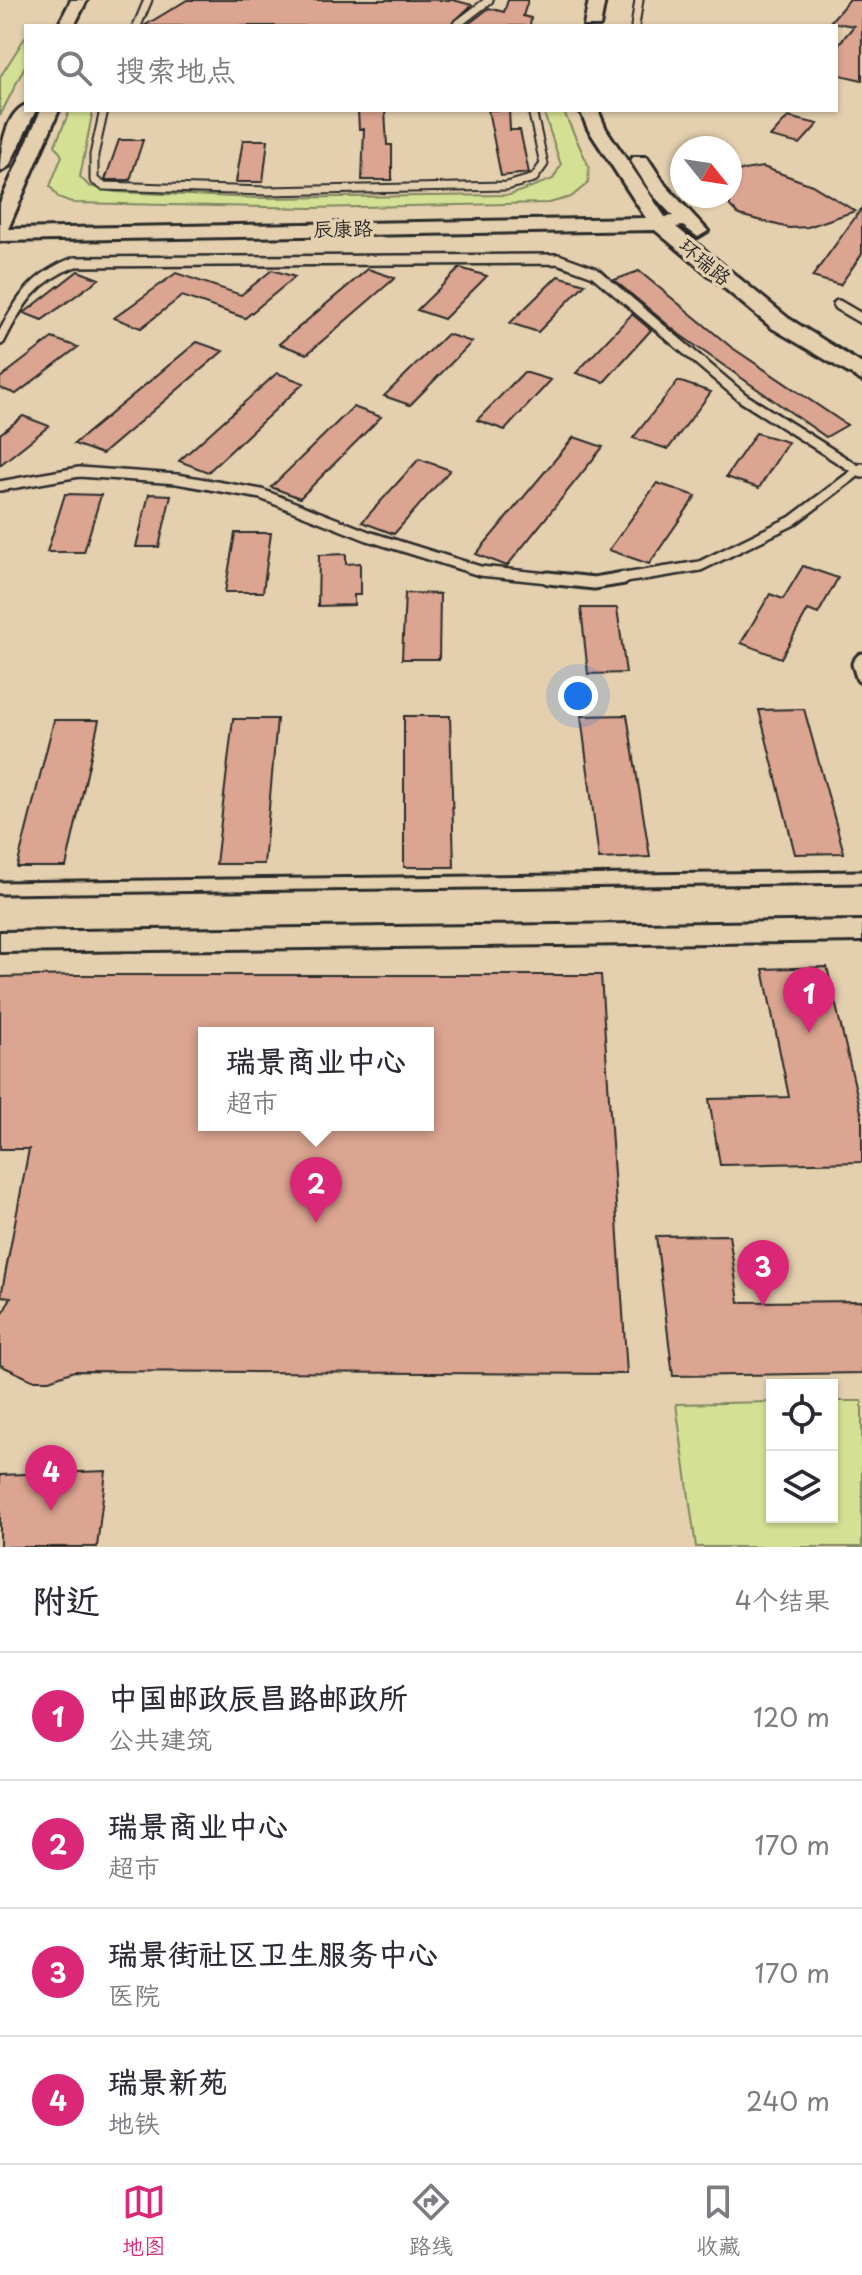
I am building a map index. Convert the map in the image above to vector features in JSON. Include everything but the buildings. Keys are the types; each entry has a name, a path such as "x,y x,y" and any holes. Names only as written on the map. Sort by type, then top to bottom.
{"street":[{"path":"67,24 79,0"},
{"path":"592,24 597,0"},
{"path":"0,166 26,112"},
{"path":"1,226 49,112"},
{"name":"环瑞路","path":"590,112 654,217 780,323 862,374"},
{"name":"环瑞路","path":"611,112 618,129 680,213 734,265 802,319 862,354"},
{"name":"辰康路","path":"1,226 654,217 680,213"},
{"path":"0,942 862,931"}],"lane":[{"path":"138,24 148,0"},
{"path":"458,24 489,0"},
{"path":"635,24 639,0"},
{"path":"104,112 94,155 94,180 103,186 268,191 507,186 534,178 544,164 532,112"},
{"path":"0,340 27,287 50,269 75,262 558,259 594,272 743,398 860,471 792,521 700,566 594,583 480,571 368,536 261,494 177,479 79,472 0,486"},
{"path":"838,305 862,319"},
{"path":"862,659 858,664 862,677"},
{"path":"0,888 862,877"}],"green space":[{"path":"24,39 24,68 0,116 0,77"},
{"path":"69,112 93,112 80,177 89,186 115,192 258,198 510,195 553,179 561,165 544,112 564,112 589,167 588,183 571,197 549,203 310,208 74,203 58,197 50,186 62,156 55,145"},
{"path":"838,1401 862,1401 862,1547 696,1547 676,1404 766,1402 766,1523 838,1523"}],"place":[{"name":"中国邮政辰昌路邮政所","path":"809,1033"},
{"name":"瑞景商业中心","path":"316,1223"},
{"name":"瑞景街社区卫生服务中心","path":"763,1306"},
{"name":"瑞景新苑","path":"51,1511"}]}
